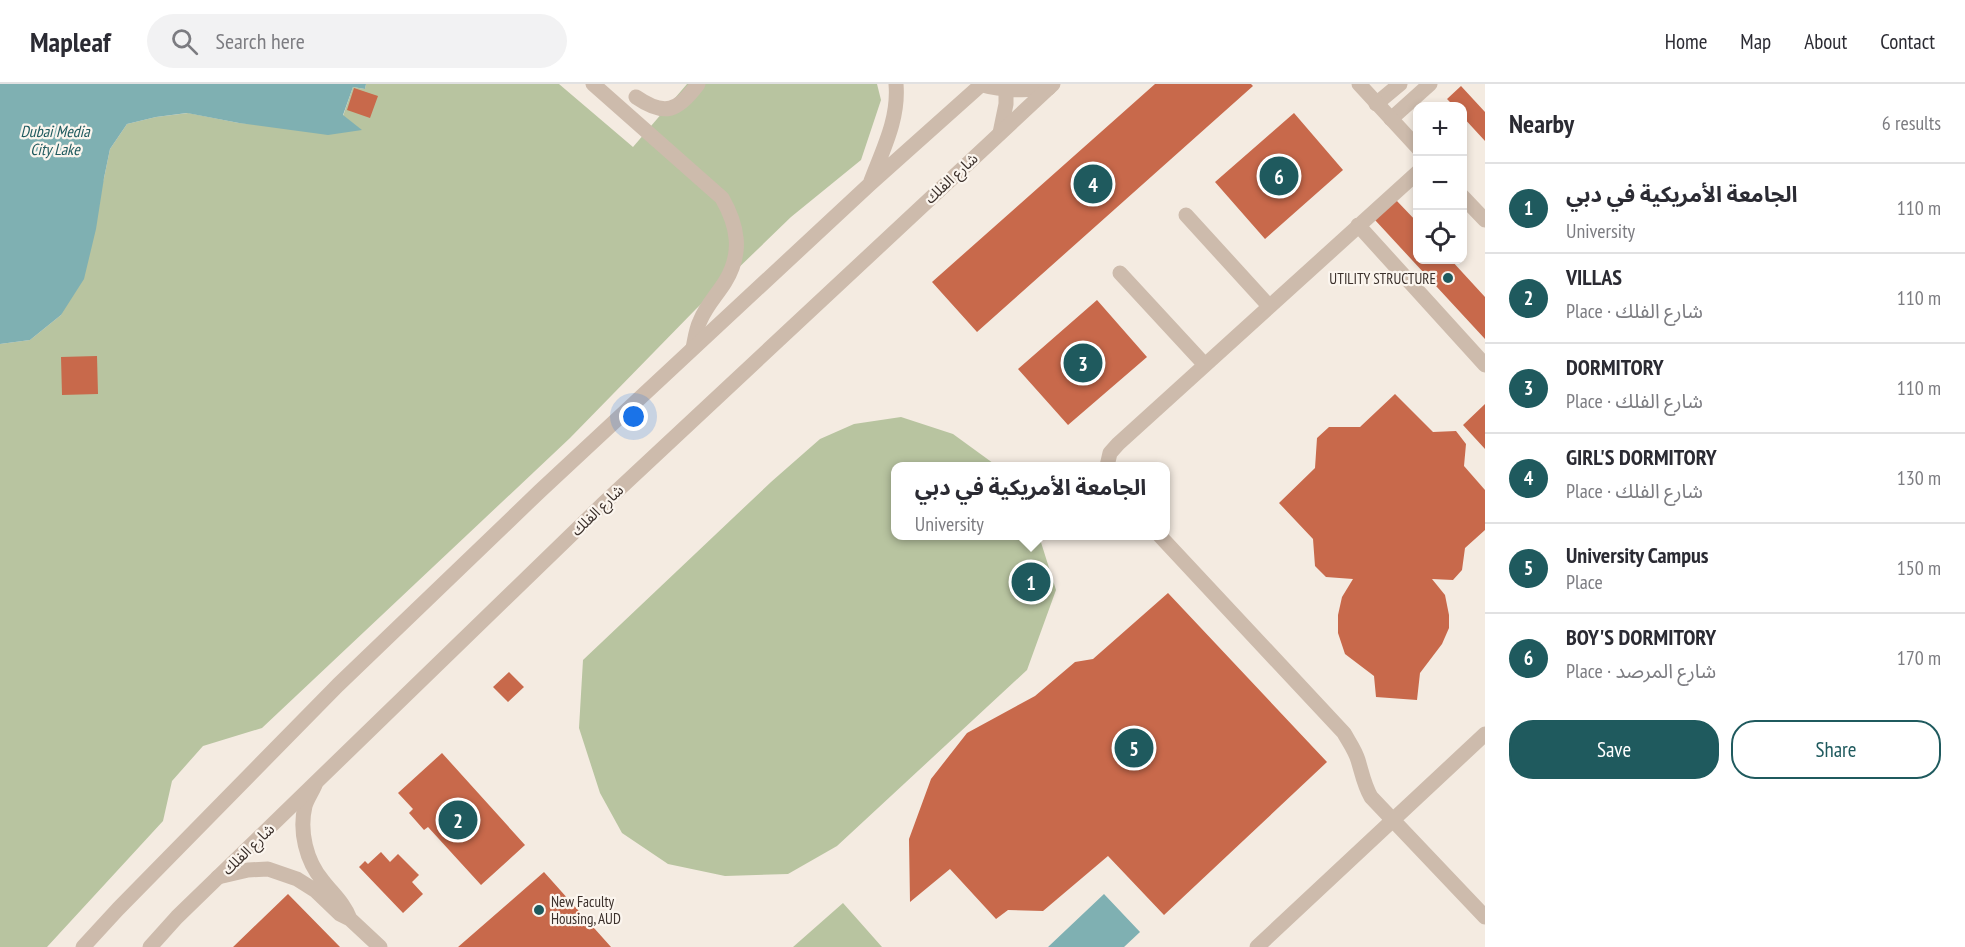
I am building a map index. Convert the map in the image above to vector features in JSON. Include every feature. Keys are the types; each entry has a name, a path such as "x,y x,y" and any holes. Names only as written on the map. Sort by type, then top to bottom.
{"street":[{"path":"593,84 722,198 731,214 736,232 733,267 699,322 693,348"},
{"path":"636,97 650,106 664,110 677,107 688,98 698,84"},
{"path":"870,184 896,111 896,84"},
{"path":"83,947 338,686 540,491 981,84 1021,90 1051,86"},
{"path":"1359,84 1413,143"},
{"path":"1376,104 1400,84"},
{"path":"1391,119 1430,84"},
{"name":"شارع الفلك","path":"150,947 177,917 603,504 1051,86"},
{"path":"1000,133 1006,104 1006,87"},
{"path":"1108,462 1110,453 1118,444 1413,176"},
{"path":"1467,201 1485,220"},
{"path":"1186,215 1269,306"},
{"path":"1358,225 1485,365"},
{"path":"1119,273 1205,365"},
{"path":"1164,540 1344,733 1358,760 1365,786 1371,797 1485,917"},
{"path":"1257,947 1485,734"},
{"path":"317,782 305,805 302,828 308,856 323,881 343,904 350,919"},
{"path":"218,877 248,870 268,869 307,884 380,947"}],"green space":[{"path":"366,84 559,84 633,147 687,84 877,84 881,100 861,160 791,217 696,309 570,438 262,728 203,746 172,781 163,821 47,947 0,947 0,344 30,340 61,315 104,178 110,149 127,124 188,113 239,123 361,130 343,116 353,87 365,89"},
{"path":"901,417 953,434 992,462 891,462 891,540 1040,540 1056,590 1027,670 837,846 788,874 725,876 668,864 622,833 600,793 579,728 583,660 771,482 820,439 854,424"},
{"path":"843,903 882,947 793,947"}],"water":[{"name":"Dubai Media City Lake","path":"0,84 366,84 365,89 353,87 343,115 362,130 328,135 239,123 187,113 127,124 110,149 96,229 84,279 61,315 30,340 0,344"},
{"path":"1104,894 1140,932 1124,947 1048,947"}],"building":[{"path":"1155,84 1251,84 1253,86 977,332 932,282"},
{"path":"1461,86 1485,112 1485,141 1467,121 1467,102 1450,102 1447,99"},
{"path":"354,88 378,96 370,118 347,110"},
{"path":"1294,113 1343,170 1265,239 1215,182"},
{"name":"UTILITY STRUCTURE","path":"1396,200 1413,218 1413,261 1375,220"},
{"name":"UTILITY STRUCTURE","path":"1416,264 1455,264 1485,297 1485,339"},
{"path":"1097,300 1147,357 1068,425 1018,369"},
{"path":"97,356 98,394 62,395 61,357"},
{"path":"1395,394 1433,432 1456,431 1466,444 1464,466 1485,490 1485,530 1465,548 1462,570 1453,580 1432,579 1445,595 1449,628 1442,644 1420,673 1417,700 1376,697 1374,676 1345,654 1338,633 1338,615 1342,597 1353,579 1326,577 1315,566 1313,539 1279,503 1315,468 1317,438 1329,427 1360,427"},
{"path":"1485,404 1485,449 1463,425"},
{"path":"1168,593 1327,762 1164,915 1108,856 1043,911 1008,910 996,919 950,869 910,902 909,839 931,779 967,733 1035,696 1075,662 1093,659"},
{"path":"509,672 524,687 508,702 493,687"},
{"path":"442,753 525,845 481,885 428,827 424,830 409,813 413,809 398,793"},
{"path":"381,852 390,862 398,854 419,875 412,882 423,894 403,913 359,867 365,861 368,864"},
{"name":"New Faculty Housing, AUD","path":"544,872 611,947 458,947"},
{"path":"288,894 340,947 233,947"}],"place":[{"name":"BOY'S DORMITORY","path":"1279,176"},
{"name":"GIRL'S DORMITORY","path":"1093,184"},
{"name":"UTILITY STRUCTURE","path":"1448,278"},
{"name":"DORMITORY","path":"1083,363"},
{"name":"الجامعة الأمريكية في دبي","path":"1031,582"},
{"name":"University Campus","path":"1134,748"},
{"name":"VILLAS","path":"458,820"},
{"name":"New Faculty Housing, AUD","path":"539,910"}]}
